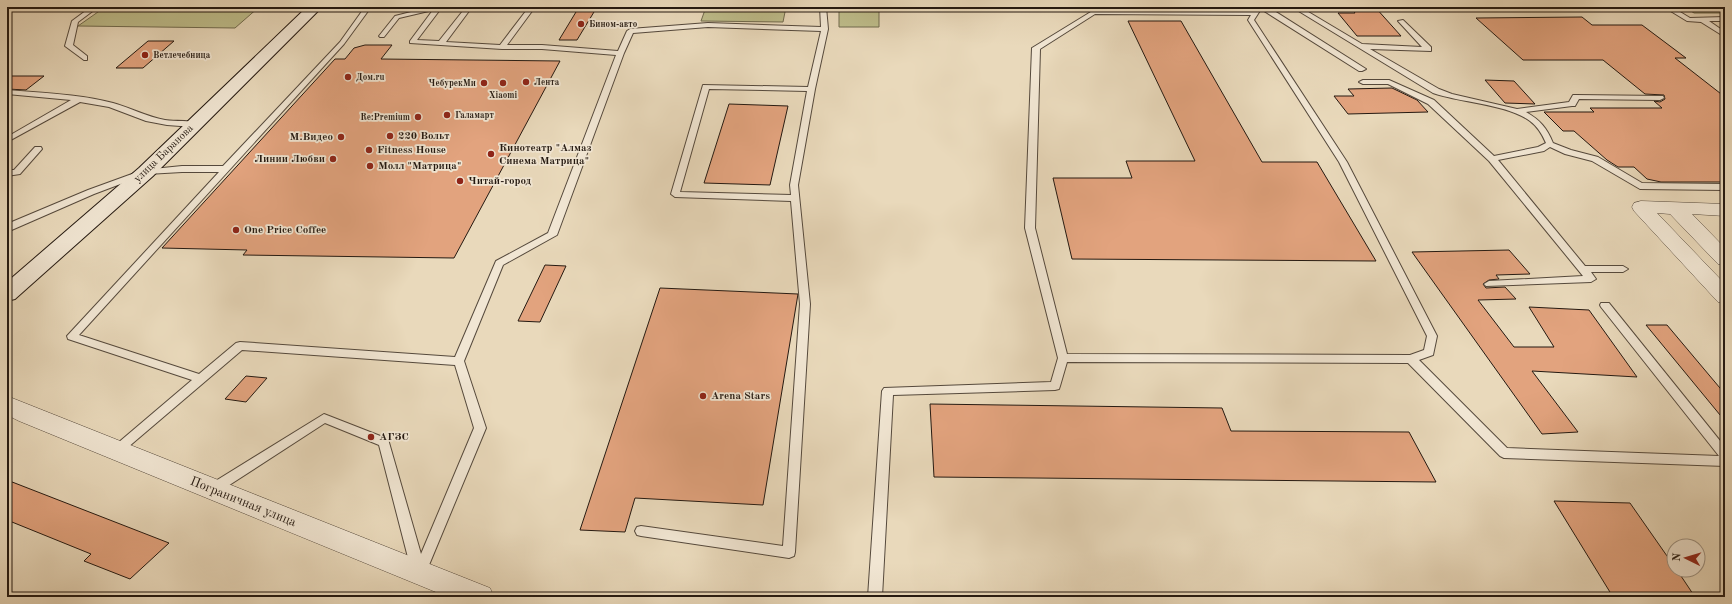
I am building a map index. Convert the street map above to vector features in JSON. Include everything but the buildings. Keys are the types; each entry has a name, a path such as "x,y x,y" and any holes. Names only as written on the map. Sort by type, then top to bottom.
{"main road":[{"name":"улица Баранова","path":"7,294 146,172 315,7"}],"street":[{"path":"1725,210 1642,208 1725,298"},
{"path":"1676,209 1725,260"},
{"name":"Пограничная улица","path":"7,405 480,597"}],"lane":[{"path":"84,58 68,46 75,21 96,7"},
{"path":"201,379 72,336 342,43 368,7"},
{"path":"382,36 397,17 439,7"},
{"path":"439,7 412,42 502,47 542,47 620,53"},
{"path":"441,44 469,7"},
{"path":"502,47 532,7"},
{"path":"641,531 789,552 805,304 794,185 811,89 825,29 823,7"},
{"path":"1295,7 1359,46 1447,96 1509,108 1526,114 1548,133 1550,144"},
{"path":"1667,7 1689,20 1725,19"},
{"path":"875,597 888,391 1055,386 1063,358 1030,228 1036,48 1094,12 1259,9 1362,69"},
{"path":"1063,358 1411,359 1429,352 1432,336 1343,162 1251,20 1259,9"},
{"path":"1702,19 1725,35"},
{"path":"1359,46 1428,49 1401,21"},
{"path":"419,573 480,428 459,361 499,263 552,235 620,53 630,31 708,24 825,29"},
{"path":"1363,82 1389,82 1431,102 1492,159 1591,279 1489,284"},
{"path":"795,198 675,194 706,87 811,89"},
{"path":"7,92 79,99 111,105 149,119 167,123 194,125"},
{"path":"1518,111 1572,104 1576,97 1660,98"},
{"path":"7,140 79,99"},
{"path":"1492,159 1541,148 1550,144 1568,152 1595,159 1640,186 1725,187"},
{"path":"7,173 17,172 38,149"},
{"path":"7,229 10,226 83,195 146,172 182,169 225,169"},
{"path":"1582,269 1623,270"},
{"path":"1605,305 1725,455"},
{"path":"116,450 240,346 459,361"},
{"path":"1411,359 1504,453 1725,461"},
{"path":"213,489 324,418 384,442 419,573"}],"shaded area":[{"path":"105,7 259,7 235,28 78,26"},
{"path":"706,7 786,7 783,22 701,21"},
{"path":"839,7 879,7 879,27 839,27"},
{"path":"1685,7 1725,7 1725,13 1694,13"}],"place":[{"name":"Бином-авто","path":"581,24"},
{"name":"Ветлечебница","path":"145,55"},
{"name":"Дом.ru","path":"348,77"},
{"name":"Лента","path":"526,82"},
{"name":"ЧебурекМи","path":"484,83"},
{"name":"Xiaomi","path":"503,83"},
{"name":"Галамарт","path":"447,115"},
{"name":"Re:Premium","path":"418,117"},
{"name":"220 Вольт","path":"390,136"},
{"name":"М.Видео","path":"341,137"},
{"name":"Fitness House","path":"369,150"},
{"name":"Кинотеатр \"Алмаз Синема Матрица\"","path":"491,154"},
{"name":"Линии Любви","path":"333,159"},
{"name":"Молл \"Матрица\"","path":"370,166"},
{"name":"Читай-город","path":"460,181"},
{"name":"One Price Coffee","path":"236,230"},
{"name":"Arena Stars","path":"703,396"},
{"name":"АГЗС","path":"371,437"}]}
